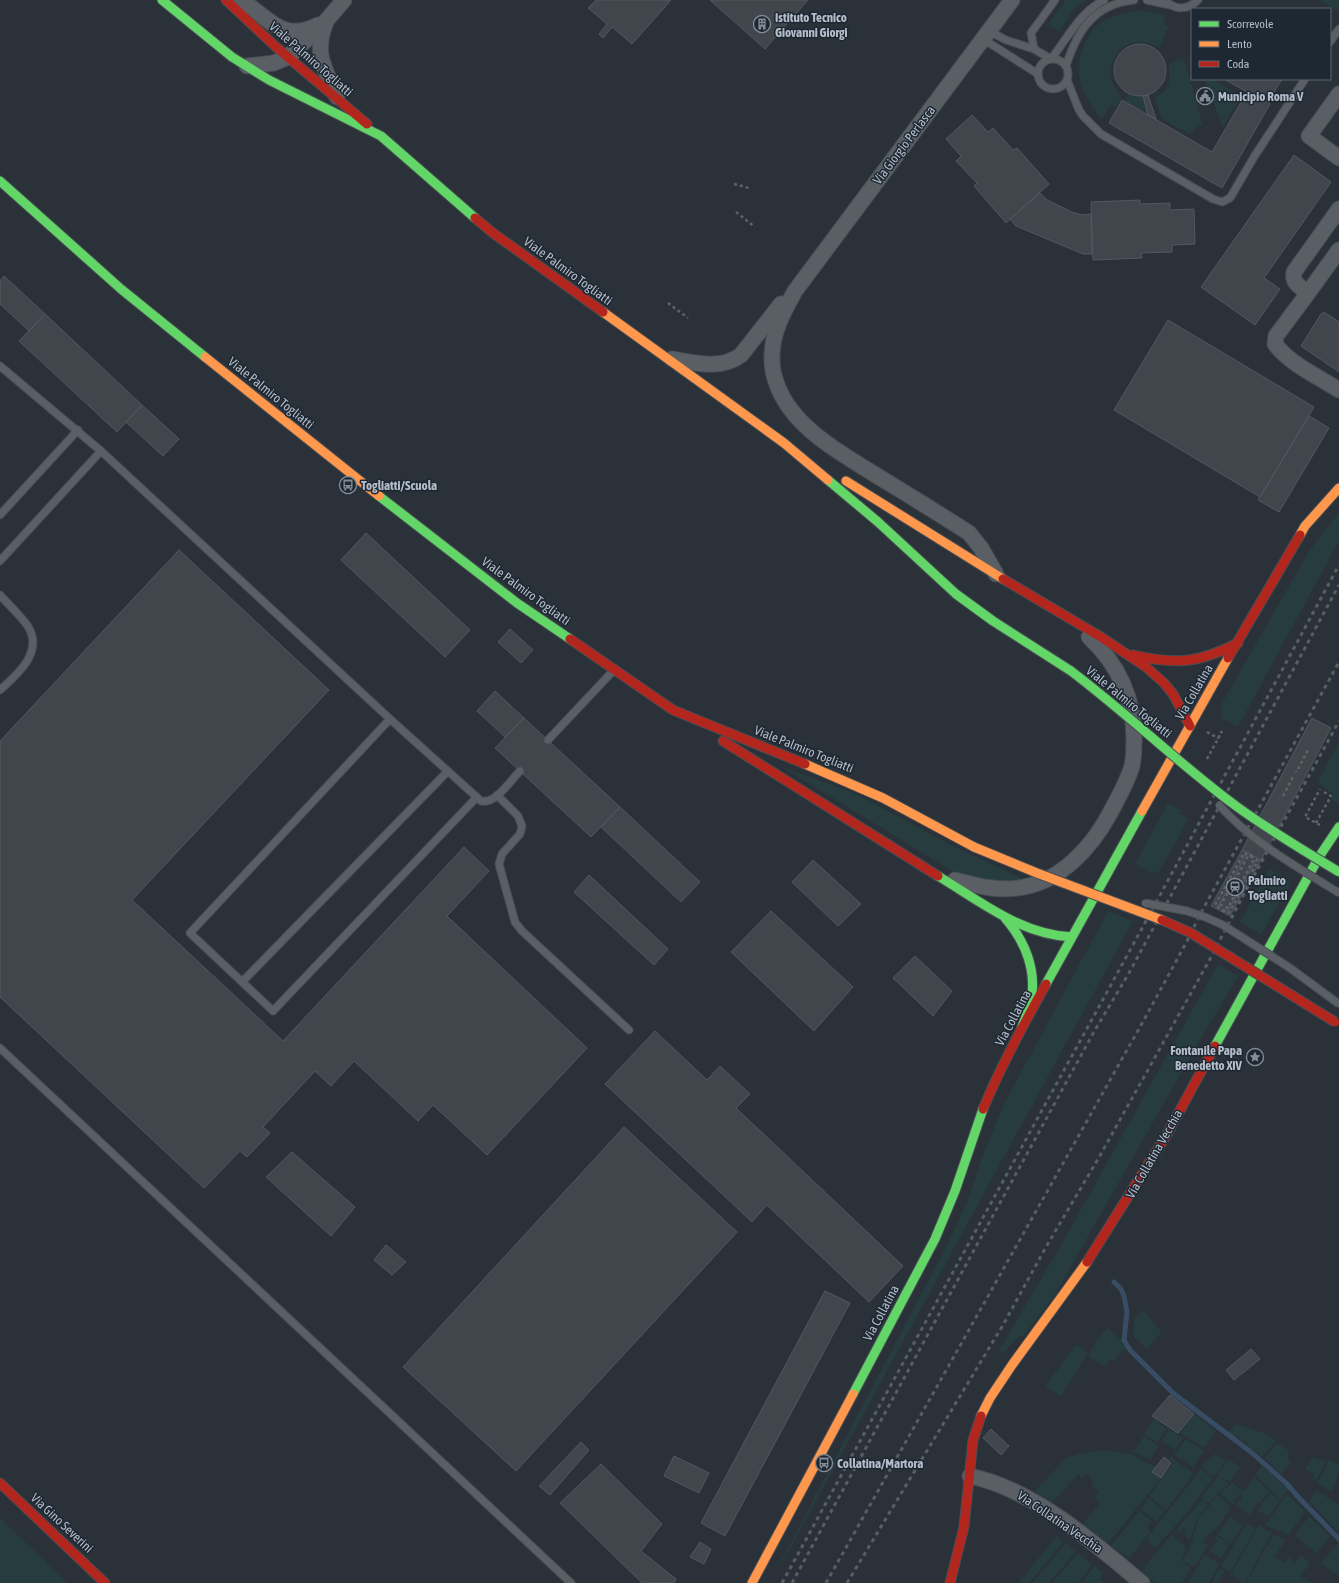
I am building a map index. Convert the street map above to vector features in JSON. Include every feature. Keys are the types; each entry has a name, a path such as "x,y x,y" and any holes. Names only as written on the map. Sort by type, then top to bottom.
{"main road":[{"name":"Viale Palmiro Togliatti","path":"162,0 232,57 269,80 381,136"},
{"name":"Viale Palmiro Togliatti","path":"226,0 288,57 493,233 784,443 878,522 956,594 993,621 1071,671 1126,714 1179,760 1254,819 1339,872"},
{"name":"Viale Palmiro Togliatti","path":"0,181 121,289 392,507 517,603 673,710 855,785 883,798 974,848 1161,920 1202,939 1337,1023"},
{"path":"784,443 1128,654 1158,677 1172,692 1183,709 1190,726"},
{"name":"Via Collatina","path":"752,1583 935,1239 955,1191 978,1122 992,1088 1022,1027 1190,726 1300,534 1339,488"},
{"path":"1128,654 1159,660 1188,661 1208,657 1238,643"},
{"path":"673,710 1003,916 1033,930 1048,935 1072,937"},
{"name":"Via Collatina Vecchia","path":"953,1581 964,1527 970,1476 971,1448 974,1433 990,1398 1012,1365 1086,1265 1121,1212 1193,1087 1319,857 1339,827"},
{"path":"1003,916 1022,941 1031,973 1031,1000 1022,1027"},
{"name":"Via Gino Severini","path":"0,1483 105,1583"}],"street":[{"path":"240,0 271,24 284,30 295,32 304,31 326,21"},
{"path":"247,66 274,63 288,57 326,21 344,0"},
{"name":"Via Giorgio Perlasca","path":"795,291 1010,2"},
{"path":"326,21 320,39 320,54 338,100"},
{"path":"1339,94 1309,136 1339,158"},
{"path":"1308,293 1297,285 1293,278 1294,272 1339,210"},
{"path":"1339,250 1276,336 1275,344 1281,352 1292,360 1339,390"},
{"path":"667,358 712,364 728,362 736,359 741,355 781,304 795,291"},
{"path":"795,291 779,321 772,356 776,382 788,406 803,424 824,441 969,533 982,548 997,575"},
{"path":"938,876 976,886 995,889 1024,887 1044,881 1067,866 1090,844 1098,834 1115,804 1133,760 1134,719 1130,701 1121,679 1109,658 1096,643 1068,618"},
{"name":"Via Collatina Vecchia","path":"970,1476 989,1480 1024,1496 1081,1534 1142,1583"}],"lane":[{"path":"1034,49 1031,33 1055,0"},
{"path":"1038,74 1041,66 1047,60 1051,59 1083,16 1094,6 1104,0"},
{"path":"1066,66 1072,46 1078,34 1093,17 1112,5 1134,0"},
{"path":"1147,0 1168,3 1176,8 1188,7 1198,0"},
{"name":"Viale Palmiro Togliatti","path":"181,6 201,31"},
{"path":"1331,41 1337,32"},
{"path":"986,35 1034,49 1051,59 1060,60 1068,70 1067,80 1079,110 1105,138 1213,199 1222,202 1226,201 1233,194 1254,157 1303,80"},
{"path":"986,35 1038,74 1042,84 1050,89 1060,87 1067,80"},
{"path":"0,366 78,430 390,719 481,801 489,801 497,796 520,771"},
{"path":"0,516 78,430"},
{"path":"0,561 101,451"},
{"path":"0,595 28,626 32,636 33,647 28,663 0,690"},
{"path":"548,740 614,670"},
{"path":"390,719 190,933 273,1012 477,797"},
{"name":"Viale Palmiro Togliatti","path":"1179,760 1230,817 1249,834 1280,856 1339,893"},
{"path":"242,982 448,771"},
{"path":"497,796 518,816 522,826 520,834 502,854 499,864 515,922 522,931 629,1030"},
{"name":"Viale Palmiro Togliatti","path":"1113,901 1159,905 1187,911 1212,920 1271,954 1339,1004"},
{"path":"0,1048 571,1583"}],"path":[{"path":"734,184 749,188"},
{"path":"736,212 755,227"},
{"path":"668,303 688,318"},
{"path":"1204,730 1218,738 1222,731"},
{"path":"1206,760 1220,735"},
{"path":"1297,771 1308,750"},
{"path":"1283,796 1293,777"},
{"path":"1305,817 1320,790"},
{"path":"1316,823 1331,796 1324,792"},
{"path":"1244,853 1251,856 1258,861 1229,913 1223,912 1220,908 1215,905 1244,853"},
{"path":"1251,856 1228,908 1221,905 1251,856"},
{"path":"1220,908 1247,858 1253,861 1223,912"}],"green space":[{"path":"1066,0 1086,0 1074,9 1059,32 1048,24"},
{"path":"1319,0 1339,0 1338,11"},
{"path":"1139,10 1165,15 1163,24 1168,27 1160,48 1147,43 1134,43 1123,48 1118,53 1112,65 1111,78 1114,86 1122,97 1115,107 1111,105 1102,119 1089,101 1080,83 1079,63 1082,52 1090,32 1099,24 1115,16"},
{"path":"1184,59 1203,125 1195,128 1190,135 1161,118 1155,97 1167,88 1169,79 1169,63"},
{"path":"1204,80 1214,80 1241,96 1223,127"},
{"path":"1129,93 1143,96 1148,115 1124,101"},
{"path":"1339,513 1339,541 1238,727 1221,718 1222,703 1308,553"},
{"path":"1339,742 1339,803 1332,800 1334,794 1318,782"},
{"path":"782,767 854,793 953,846 1027,881 1015,884 974,880 952,871"},
{"path":"1168,803 1181,810 1179,813 1189,819 1158,873 1154,871 1152,874 1135,864"},
{"path":"1269,869 1291,882 1261,935 1240,922"},
{"path":"1108,911 1133,921 782,1563 780,1563 947,1245 968,1200 984,1152 1005,1102"},
{"path":"1218,964 1238,976 1201,1038 1056,1293 1025,1334 1017,1338 1004,1353 999,1350 1060,1247"},
{"path":"1143,1310 1162,1332 1147,1349 1134,1336 1134,1319"},
{"path":"1108,1328 1122,1341 1121,1343 1126,1348 1114,1360 1110,1360 1105,1367 1088,1356 1096,1341"},
{"path":"1076,1344 1088,1353 1061,1396 1045,1387"},
{"path":"1195,1414 1216,1431 1204,1448 1180,1433"},
{"path":"1154,1419 1167,1429 1157,1443 1144,1434"},
{"path":"1236,1424 1267,1434 1276,1441 1262,1457 1239,1437 1227,1433"},
{"path":"1169,1429 1183,1438 1175,1450 1161,1441"},
{"path":"1144,1436 1159,1446 1150,1460 1134,1451"},
{"path":"1186,1439 1204,1451 1193,1467 1174,1455"},
{"path":"1277,1443 1288,1450 1288,1460 1292,1461 1281,1474 1264,1458"},
{"path":"1105,1450 1131,1454 1156,1467 1161,1478 1108,1544 1083,1524 1100,1503 1094,1497 1098,1492 1091,1485 1093,1483 1088,1474 1082,1478 1079,1474 1052,1503 1035,1491 1066,1458 1079,1454"},
{"path":"1214,1454 1227,1460 1214,1477 1201,1467"},
{"path":"1171,1457 1194,1474 1166,1510 1149,1496 1173,1463 1168,1459"},
{"path":"1313,1457 1326,1462 1316,1481 1312,1479 1314,1474 1305,1469"},
{"path":"1229,1459 1240,1467 1230,1482 1217,1475"},
{"path":"1329,1460 1339,1465 1339,1471 1332,1492 1317,1483"},
{"path":"1262,1466 1289,1489 1281,1500 1255,1475"},
{"path":"1201,1469 1213,1478 1187,1513 1155,1548 1146,1539"},
{"path":"1218,1476 1229,1483 1209,1503 1202,1499 1203,1495"},
{"path":"1254,1477 1270,1492 1260,1503 1258,1502 1250,1515 1236,1505 1242,1497 1240,1494 1233,1502 1233,1505 1220,1494 1232,1482 1244,1491"},
{"path":"1315,1491 1339,1505 1339,1533 1313,1505 1308,1504"},
{"path":"1271,1492 1280,1501 1268,1517 1258,1510"},
{"path":"1287,1494 1305,1511 1289,1535 1265,1525"},
{"path":"1218,1495 1231,1506 1218,1527 1212,1531 1203,1542 1208,1546 1194,1567 1183,1561 1192,1542 1198,1519"},
{"path":"1149,1498 1165,1511 1157,1522 1140,1509"},
{"path":"1202,1500 1208,1504 1197,1519 1190,1540 1184,1534 1186,1530 1183,1528 1179,1532 1176,1530"},
{"path":"1139,1511 1152,1521 1147,1528 1151,1531 1130,1558 1111,1546"},
{"path":"1230,1516 1243,1526 1230,1545 1218,1535"},
{"path":"1309,1516 1330,1536 1316,1554 1295,1535"},
{"path":"0,1518 62,1577 68,1583 0,1583"},
{"path":"1247,1523 1256,1529 1230,1572 1221,1566"},
{"path":"1259,1525 1272,1533 1245,1583 1242,1583 1231,1574"},
{"path":"1172,1534 1186,1547 1182,1561 1191,1568 1182,1583 1155,1583 1141,1571"},
{"path":"1274,1534 1285,1540 1275,1557 1284,1562 1288,1557 1295,1562 1301,1555 1310,1562 1301,1577 1312,1583 1246,1583"},
{"path":"1057,1536 1063,1542 1029,1583 1018,1583"},
{"path":"1217,1536 1229,1545 1221,1558 1209,1550 1218,1541 1214,1538"},
{"path":"1066,1543 1076,1552 1049,1583 1032,1583"},
{"path":"1339,1544 1339,1576 1320,1563"},
{"path":"1078,1553 1092,1565 1078,1583 1052,1583"},
{"path":"1205,1554 1219,1564 1209,1583 1188,1583"},
{"path":"1095,1566 1104,1573 1100,1579 1105,1583 1081,1583"},
{"path":"1220,1568 1225,1571 1219,1581 1222,1583 1211,1583"}],"building":[{"path":"596,0 671,0 632,44 612,27 603,38 599,34 607,24 588,8"},
{"name":"Istituto Tecnico Giovanni Giorgi","path":"710,0 808,0 765,49"},
{"path":"1140,44 1150,46 1158,52 1164,60 1166,70 1164,80 1158,88 1150,94 1140,96 1130,94 1122,88 1116,80 1114,70 1116,60 1122,52 1130,46"},
{"path":"1226,80 1281,80 1268,102 1270,104 1222,188 1109,123 1122,100 1212,152 1247,92"},
{"path":"1148,95 1156,119 1148,115 1143,96"},
{"path":"972,115 988,132 993,128 1013,150 1017,148 1049,184 1006,223 974,186 977,183 956,161 961,156 946,139"},
{"path":"1294,155 1331,182 1264,278 1280,289 1255,325 1201,287"},
{"path":"1040,193 1047,200 1072,212 1082,215 1091,214 1092,254 1083,254 1016,226 1010,219"},
{"path":"1140,200 1140,204 1170,203 1170,210 1194,209 1195,244 1172,245 1172,252 1141,253 1142,258 1093,260 1091,202"},
{"path":"4,276 45,314 29,331 0,304 0,281"},
{"path":"1324,312 1339,322 1339,372 1301,346 1321,314"},
{"path":"45,314 142,405 117,432 19,341"},
{"path":"1168,320 1314,407 1260,497 1114,410"},
{"path":"142,405 179,439 163,456 126,422"},
{"path":"1309,416 1329,428 1279,512 1258,500"},
{"path":"366,533 470,630 445,657 341,560"},
{"path":"179,550 329,690 132,900 283,1041 464,847 489,871 447,916 587,1048 487,1155 433,1105 418,1121 354,1061 331,1086 315,1071 263,1127 270,1133 247,1157 240,1151 204,1188 0,997 0,741"},
{"path":"510,629 533,650 521,663 498,642"},
{"path":"495,691 524,718 505,737 477,711"},
{"path":"524,718 620,807 591,837 495,748"},
{"path":"1312,718 1331,728 1261,860 1242,850"},
{"path":"620,807 700,882 681,902 601,827"},
{"path":"1242,850 1247,852 1217,909 1211,906"},
{"name":"Palmiro Togliatti","path":"1247,852 1257,858 1226,914 1217,909"},
{"path":"1257,858 1261,860 1230,916 1226,914"},
{"path":"813,860 861,904 838,926 792,882"},
{"path":"589,875 668,949 654,965 574,892"},
{"path":"771,911 853,987 814,1031 731,952"},
{"path":"915,956 952,991 933,1016 893,978"},
{"path":"655,1031 707,1080 720,1066 750,1094 736,1108 903,1266 869,1302 767,1205 752,1222 605,1084"},
{"path":"624,1127 737,1232 516,1471 403,1367"},
{"path":"292,1152 355,1207 331,1236 266,1177"},
{"path":"386,1245 406,1262 392,1275 374,1260"},
{"path":"825,1291 850,1303 725,1536 701,1523"},
{"path":"1251,1349 1260,1359 1234,1380 1226,1370"},
{"path":"1170,1395 1194,1414 1178,1433 1152,1416"},
{"path":"991,1429 1009,1446 1001,1455 983,1438"},
{"path":"581,1442 589,1450 550,1495 539,1486"},
{"path":"674,1456 709,1473 699,1493 664,1476"},
{"path":"1164,1457 1171,1463 1161,1478 1152,1472"},
{"path":"601,1464 662,1524 641,1551 676,1579 674,1583 642,1583 560,1503"},
{"path":"700,1542 711,1549 704,1564 690,1557"}],"waterway":[{"path":"1114,1282 1121,1289 1124,1296 1127,1312 1124,1340 1130,1350 1173,1393 1251,1452 1286,1483 1339,1539"}],"railway":[{"path":"782,1583 1140,932 1339,565"},
{"path":"792,1583 1095,1030 1129,973 1339,585"},
{"path":"826,1583 1140,1027 1339,662"},
{"path":"847,1583 1003,1325 1046,1247 1098,1159 1210,959 1339,721"}],"traffic: fast":[{"path":"162,0 232,57 269,80 381,136 475,218"},
{"path":"0,181 121,289 205,357"},
{"path":"828,480 878,522 956,594 993,621 1071,671"},
{"path":"379,496 517,603 570,639"},
{"path":"1071,671 1236,806 1274,832 1339,872"},
{"path":"1046,984 1142,811"},
{"path":"1215,1046 1319,857 1339,827"},
{"path":"938,876 985,906 1018,923 1053,935 1072,937"},
{"path":"1005,918 1024,946 1031,967 1031,1001 1022,1027"},
{"path":"853,1394 935,1239 955,1191 983,1109"}],"traffic: slow":[{"path":"603,312 784,443 828,480"},
{"path":"205,357 379,496"},
{"path":"846,481 1003,579"},
{"path":"1300,535 1305,526 1339,488"},
{"path":"1142,811 1228,658"},
{"path":"805,764 883,798 974,847"},
{"path":"974,847 1037,873 1162,920"},
{"path":"981,1416 990,1398 1012,1365 1087,1262"},
{"path":"752,1583 853,1394"}],"traffic: jam":[{"path":"226,0 276,47 367,124"},
{"path":"475,218 493,233 603,312"},
{"path":"1228,658 1300,535"},
{"path":"1003,579 1101,637 1146,667 1164,683 1173,694 1190,726"},
{"path":"570,639 673,710 805,764"},
{"path":"1133,655 1162,660 1187,660 1211,655 1238,643"},
{"path":"723,741 938,876"},
{"path":"1162,920 1191,933 1335,1022"},
{"path":"983,1109 997,1077 1046,984"},
{"path":"1087,1262 1166,1136 1215,1046"},
{"path":"950,1583 964,1527 973,1440 981,1416"},
{"path":"0,1483 105,1583"}],"place":[{"name":"Istituto Tecnico Giovanni Giorgi","path":"762,24"},
{"name":"Municipio Roma V","path":"1205,96"},
{"name":"Togliatti/Scuola","path":"348,485"},
{"name":"Palmiro Togliatti","path":"1235,887"},
{"name":"Fontanile Papa Benedetto XIV","path":"1255,1057"},
{"name":"Collatina/Martora","path":"824,1463"}]}
